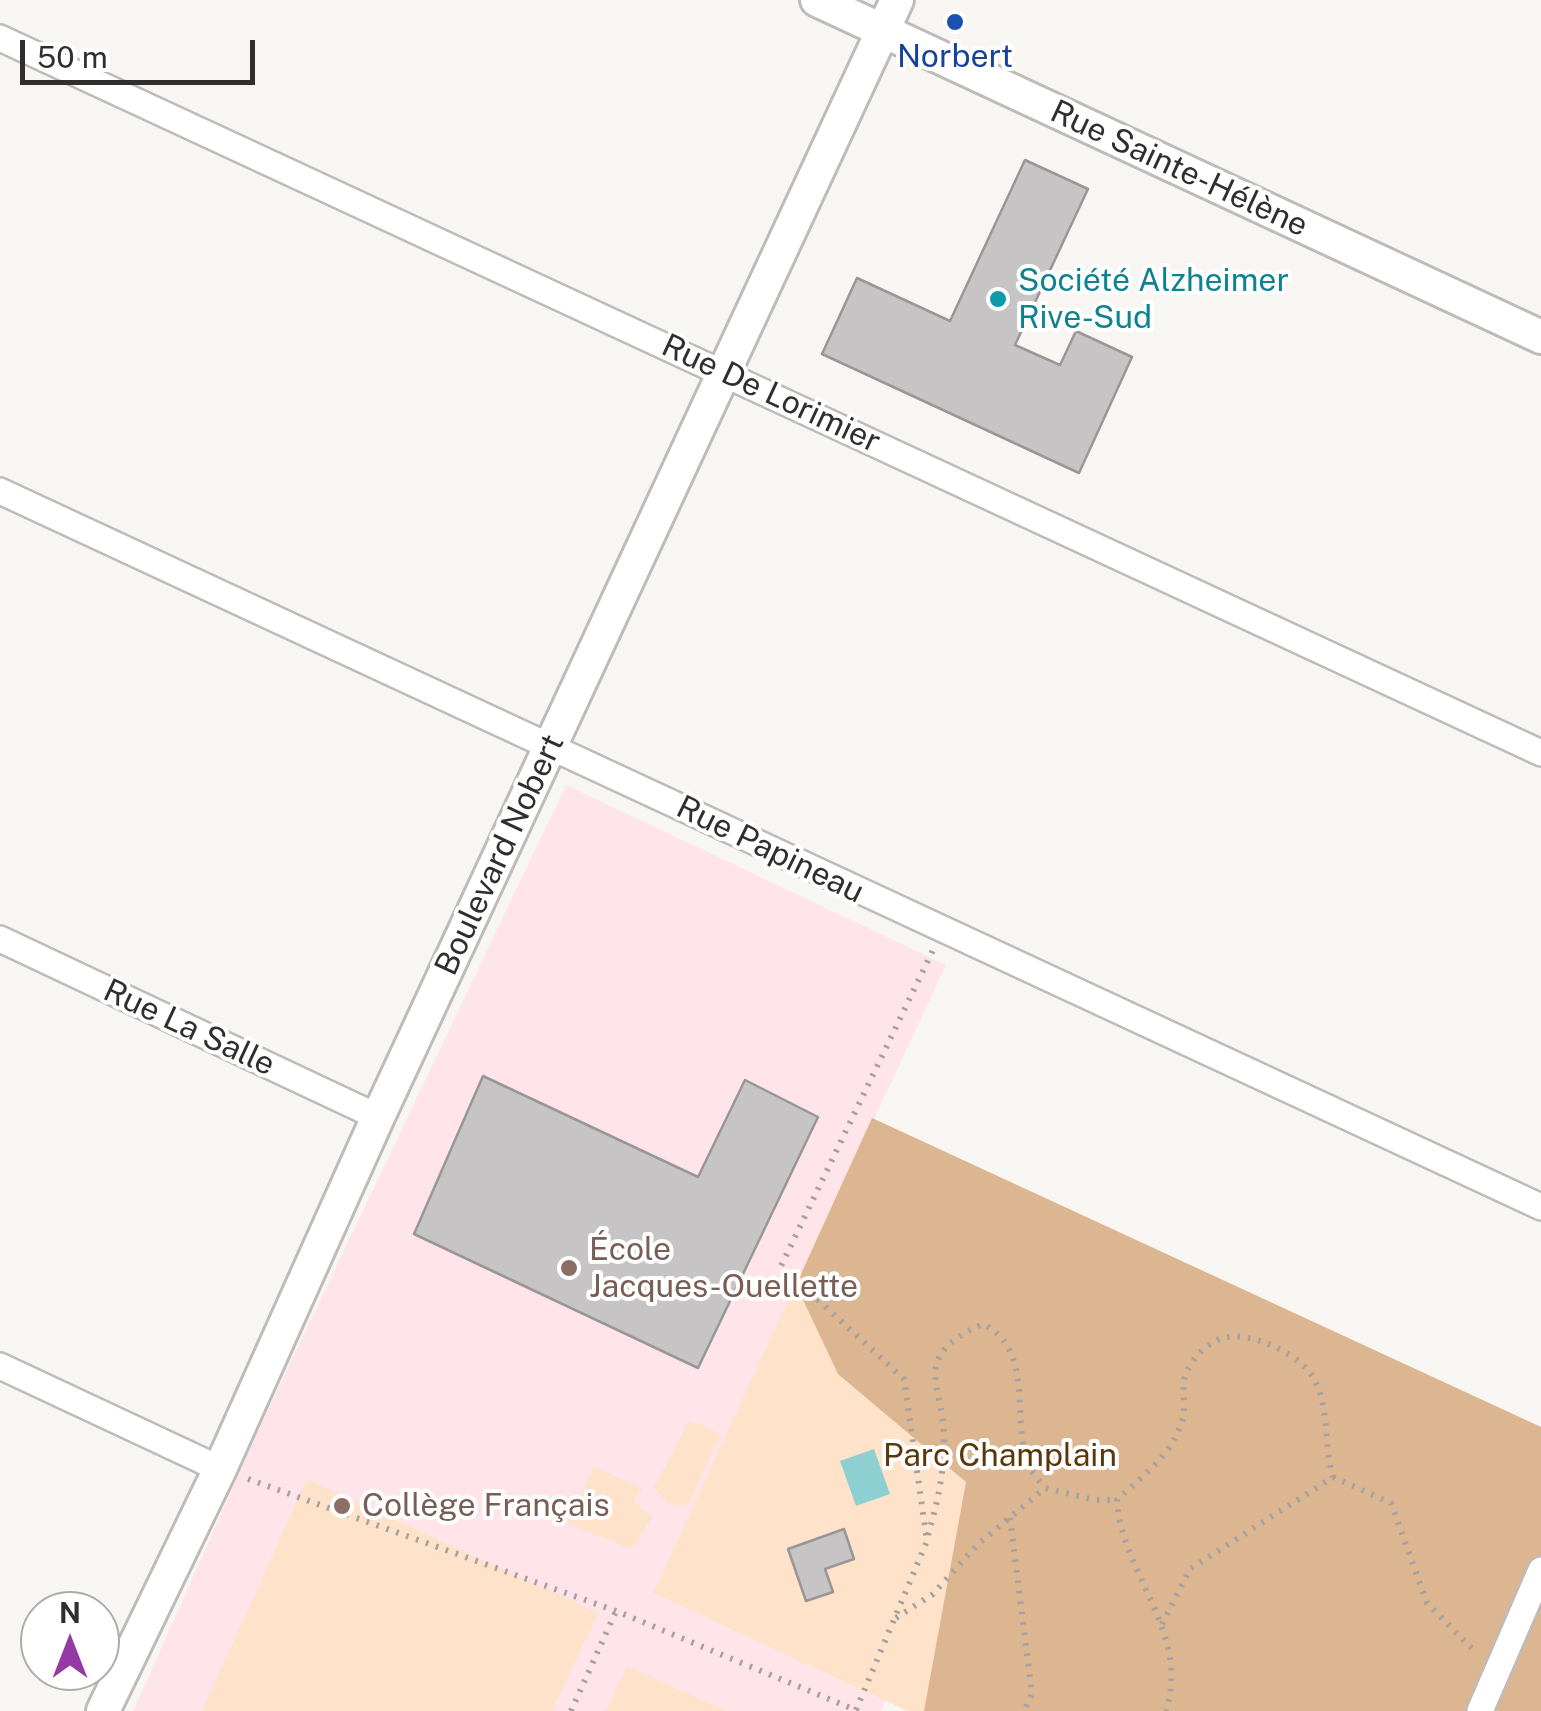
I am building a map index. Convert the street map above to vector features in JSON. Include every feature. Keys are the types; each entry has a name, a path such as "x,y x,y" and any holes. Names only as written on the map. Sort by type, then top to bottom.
{"street":[{"name":"Rue Sainte-Hélène","path":"817,0 1541,337"},
{"name":"Boulevard Nobert","path":"103,1711 220,1468 378,1117 897,0"},
{"name":"Rue De Lorimier","path":"0,38 1541,753"},
{"name":"Rue Papineau","path":"0,491 552,743 942,931 1541,1206"},
{"name":"Rue La Salle","path":"0,940 378,1117"},
{"path":"0,1366 220,1468"},
{"path":"1480,1711 1541,1570"}],"path":[{"path":"926,1541 904,1379 781,1266 942,931"},
{"path":"220,1468 616,1611 858,1710 926,1541 940,1490 944,1437 933,1388 942,1350 954,1337 983,1324 1002,1334 1016,1359 1028,1464 1045,1488 1094,1500 1117,1500 1168,1452 1183,1416 1184,1375 1201,1350 1226,1337 1272,1345 1310,1372 1325,1415 1326,1456 1333,1478 1392,1503 1427,1603 1460,1641 1498,1670"},
{"path":"1162,1624 1190,1570 1333,1478"},
{"path":"894,1618 933,1594 1045,1488"},
{"path":"1117,1500 1118,1524 1162,1624 1173,1690 1166,1711"},
{"path":"1010,1517 1032,1694 1024,1711"},
{"path":"570,1711 616,1611"}],"shaded area":[{"name":"École Jacques-Ouellette","path":"566,785 946,965 653,1593 885,1701 881,1711 133,1711 264,1418"}],"green space":[{"name":"Parc Champlain","path":"872,1118 1541,1427 1480,1711 907,1711 653,1593"},
{"name":"Parc Champlain","path":"872,1118 1541,1427 1541,1711 924,1711 966,1482 838,1374 796,1285"},
{"path":"689,1420 720,1434 689,1505 670,1505 654,1488"},
{"path":"594,1467 642,1488 633,1503 653,1516 632,1549 567,1523"},
{"path":"307,1479 598,1613 552,1711 202,1711"},
{"path":"627,1666 726,1711 606,1711"}],"water":[{"path":"874,1449 890,1494 856,1506 840,1461"}],"building":[{"name":"Société Alzheimer Rive-Sud","path":"1025,160 1088,189 1015,345 1060,365 1076,331 1132,357 1079,473 822,354 857,278 950,321"},
{"path":"483,1076 698,1177 745,1080 818,1117 698,1368 414,1234"},
{"path":"844,1529 854,1559 825,1569 833,1592 806,1601 788,1549"}],"place":[{"name":"Norbert","path":"955,22"},
{"name":"Société Alzheimer Rive-Sud","path":"998,299"},
{"name":"École Jacques-Ouellette","path":"569,1268"},
{"name":"Collège Français","path":"342,1506"}]}
